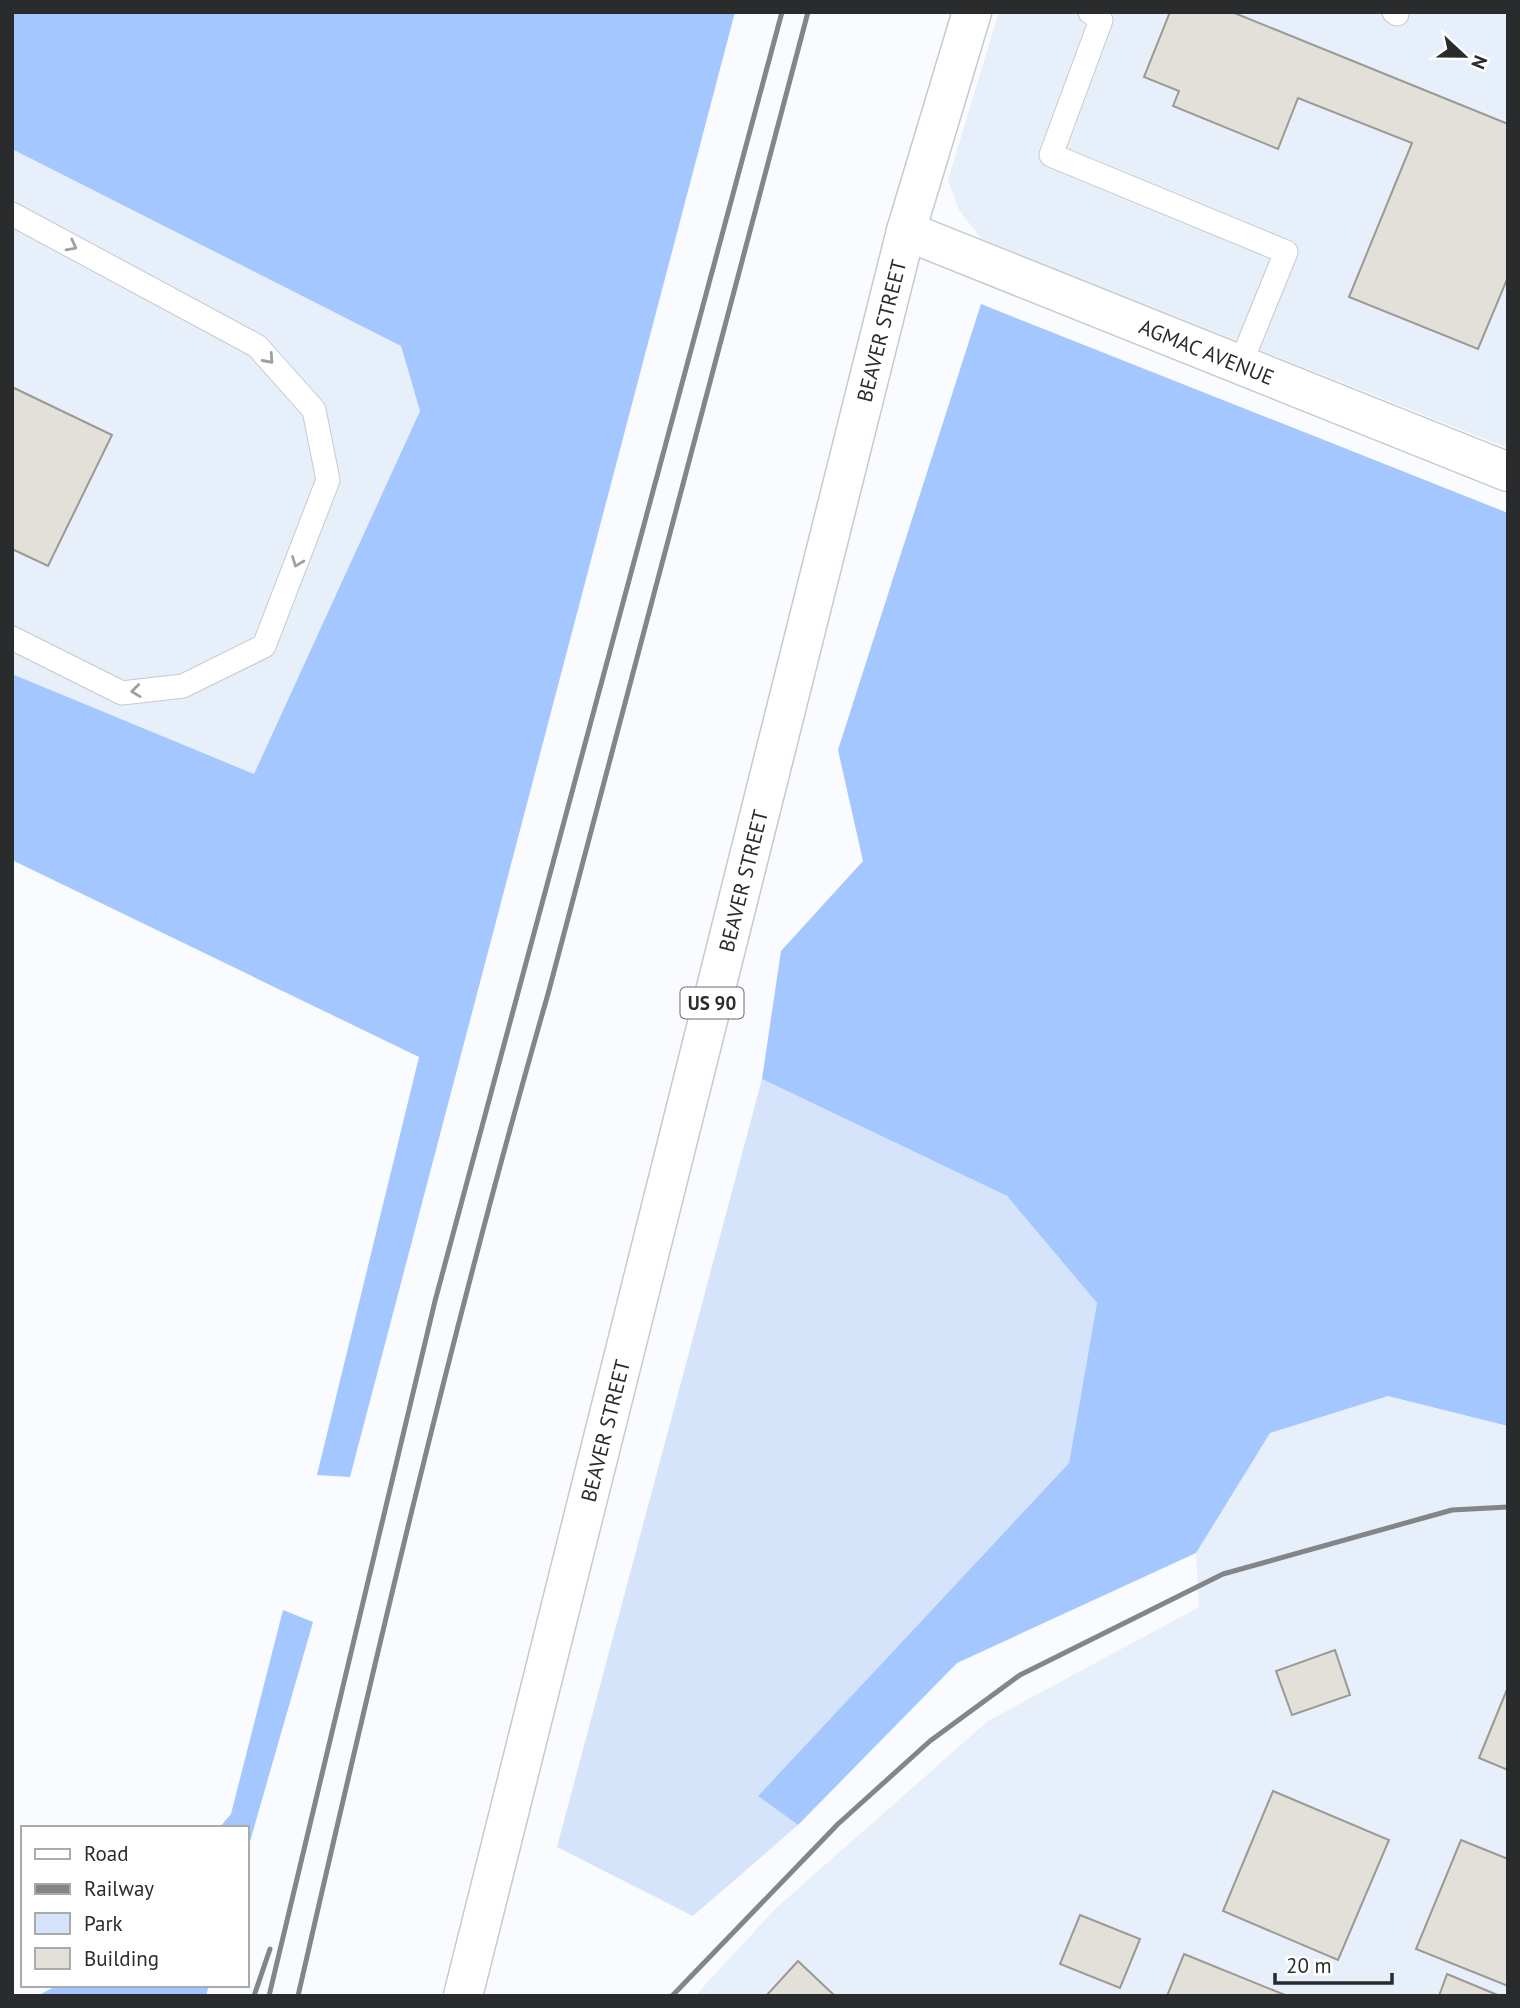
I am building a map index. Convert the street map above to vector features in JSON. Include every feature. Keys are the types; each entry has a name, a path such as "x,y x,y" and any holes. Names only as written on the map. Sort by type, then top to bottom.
{"main road":[{"name":"BEAVER STREET","path":"463,1996 906,231 972,12"},
{"name":"AGMAC AVENUE","path":"906,231 1508,472"}],"lane":[{"path":"1090,12 1101,20 1051,155 1286,252 1240,365"},
{"path":"12,214 257,346 314,410 328,480 264,646 183,686 122,693 12,638"}],"shaded area":[{"path":"12,12 735,12 350,1477 317,1475 419,1057 12,860 12,674 254,774 420,411 401,346 12,149"},
{"path":"999,12 1508,12 1508,448 983,241 959,210 948,180"},
{"path":"12,149 401,346 420,411 254,774 12,674"},
{"path":"981,304 1508,513 1508,1426 1388,1396 1270,1433 1196,1553 957,1663 798,1825 758,1796 1069,1463 1097,1303 1007,1196 762,1079 781,951 863,861 838,750"},
{"path":"1388,1395 1508,1426 1508,1996 695,1996 774,1910 988,1721 1199,1607 1196,1553 1269,1433"},
{"path":"283,1610 313,1622 248,1849 248,1826 221,1826 231,1814"},
{"path":"54,1987 208,1987 206,1996 37,1996"}],"green space":[{"path":"762,1079 1007,1196 1097,1303 1069,1463 758,1796 798,1825 693,1916 557,1847"}],"building":[{"path":"1170,12 1232,12 1508,124 1508,277 1478,349 1349,297 1412,143 1298,98 1278,149 1173,106 1179,91 1144,77"},
{"path":"12,387 112,435 48,566 12,549"},
{"path":"1335,1650 1350,1695 1292,1715 1276,1671"},
{"path":"1508,1687 1508,1770 1479,1758"},
{"path":"1273,1791 1389,1840 1338,1960 1223,1911"},
{"path":"1461,1840 1508,1859 1508,1986 1416,1949"},
{"path":"1080,1915 1140,1939 1120,1988 1060,1964"},
{"path":"1184,1954 1285,1995 1285,1996 1167,1996"},
{"path":"798,1961 835,1996 766,1996"},
{"path":"1447,1974 1500,1996 1439,1996"}],"railway":[{"path":"269,1996 435,1301 782,12"},
{"path":"298,1996 447,1367 808,12"},
{"path":"672,1996 838,1824 930,1741 1020,1675 1223,1574 1452,1510 1508,1507"},
{"path":"254,1996 270,1949"}]}
